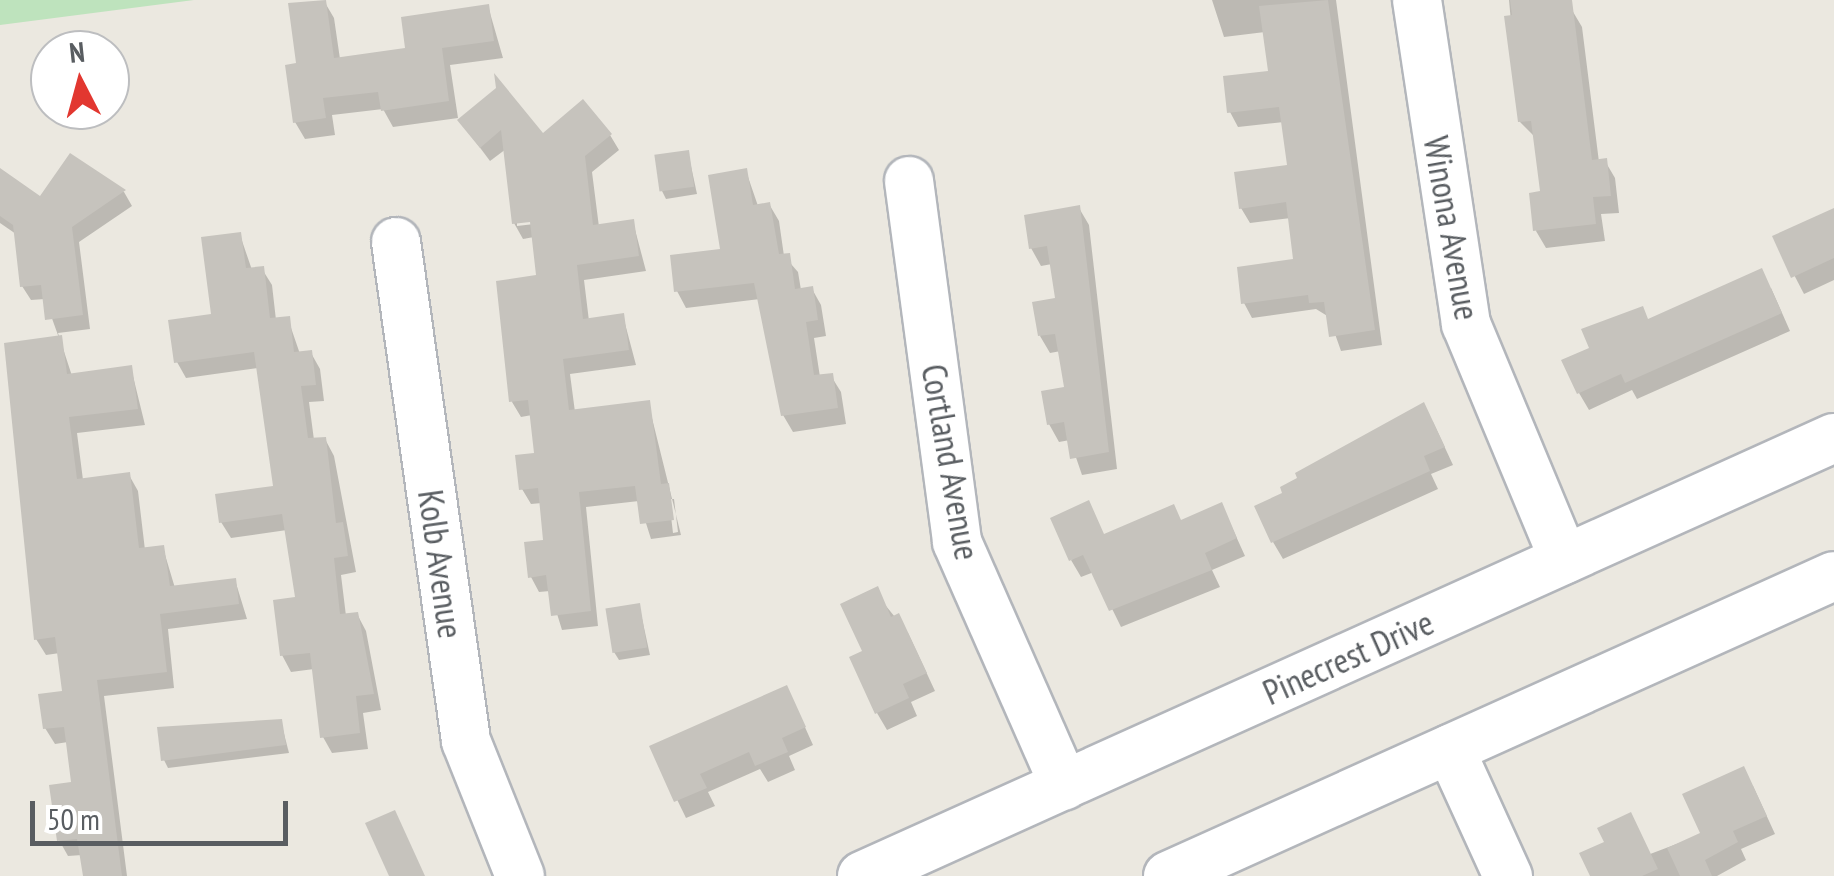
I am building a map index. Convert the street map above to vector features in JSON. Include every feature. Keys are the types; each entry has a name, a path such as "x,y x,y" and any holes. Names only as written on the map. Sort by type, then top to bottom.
{"street":[{"name":"Winona Avenue","path":"1417,0 1466,324 1564,558"},
{"name":"Cortland Avenue","path":"909,181 957,542 1064,785"},
{"name":"Kolb Avenue","path":"396,242 466,741 520,876"},
{"name":"Pinecrest Drive","path":"885,871 1064,785 1834,438"},
{"path":"1168,876 1834,576"},
{"path":"1450,749 1508,876"}],"green space":[{"path":"0,0 194,0 0,25"}],"building":[{"path":"326,0 334,58 405,48 401,17 489,4 494,41 442,48 449,101 381,111 378,92 323,98 326,118 293,123 285,65 296,63 288,3"},
{"path":"1328,0 1375,330 1329,337 1324,302 1309,303 1308,295 1241,304 1237,267 1293,259 1286,202 1239,209 1234,172 1287,165 1279,107 1227,113 1223,76 1268,71 1259,6"},
{"path":"1510,0 1572,0 1592,160 1607,158 1611,196 1593,197 1596,224 1533,231 1529,193 1540,191 1531,121 1518,122 1504,16 1512,15"},
{"path":"494,73 543,133 583,99 612,134 585,156 593,225 634,219 639,256 577,265 583,319 624,313 629,350 563,359 569,410 650,400 661,484 669,483 674,520 640,524 635,486 579,492 591,611 551,616 546,575 528,578 524,542 543,540 538,488 519,490 515,455 534,453 528,400 509,402 496,281 536,275 530,222 512,224 501,130 480,148 457,120 496,88"},
{"path":"689,150 694,187 659,192 654,155"},
{"path":"70,153 126,190 72,227 83,315 45,320 41,285 20,287 13,225 0,216 0,168 40,196"},
{"path":"747,168 753,205 770,202 779,254 790,253 795,289 813,286 818,320 806,322 814,375 833,373 838,408 781,416 754,283 674,292 670,255 720,249 708,175"},
{"path":"1080,205 1109,452 1070,459 1064,422 1047,425 1041,391 1064,387 1055,334 1038,336 1032,302 1055,298 1047,246 1029,249 1024,215"},
{"path":"1834,208 1834,258 1791,278 1772,236"},
{"path":"241,232 246,268 264,266 270,318 290,316 294,352 312,350 316,385 301,386 308,438 326,437 336,523 343,522 348,556 334,558 340,614 358,612 374,694 356,696 360,733 320,738 310,653 280,656 273,600 295,597 282,514 219,523 215,494 273,486 254,352 174,363 168,320 211,314 201,237"},
{"path":"1762,268 1782,313 1625,383 1621,374 1577,394 1561,360 1589,348 1581,329 1643,306 1648,319"},
{"path":"62,335 67,374 132,365 138,409 69,417 77,479 130,472 139,548 164,545 170,586 236,578 239,604 160,614 167,672 97,680 122,876 83,876 77,839 57,841 49,785 71,782 64,727 43,729 38,694 62,691 55,637 34,640 4,343"},
{"path":"1424,402 1445,447 1424,456 1430,471 1271,543 1254,506 1282,493 1280,487 1297,478 1295,473"},
{"path":"1089,500 1104,534 1174,504 1181,520 1222,502 1237,538 1205,553 1212,570 1109,611 1083,555 1069,561 1050,518"},
{"path":"878,586 891,617 899,613 927,673 903,684 909,698 875,714 849,657 862,651 840,604"},
{"path":"640,603 647,647 612,653 605,608"},
{"path":"787,685 806,727 782,738 788,752 755,766 749,752 700,774 707,788 674,802 649,746"},
{"path":"282,719 286,745 161,761 157,727"},
{"path":"1744,766 1767,816 1733,831 1738,842 1705,860 1712,876 1680,876 1667,848 1700,833 1682,794"},
{"path":"395,810 425,876 389,876 365,823"},
{"path":"1631,812 1658,869 1642,876 1590,876 1579,853 1604,842 1597,828"}]}
